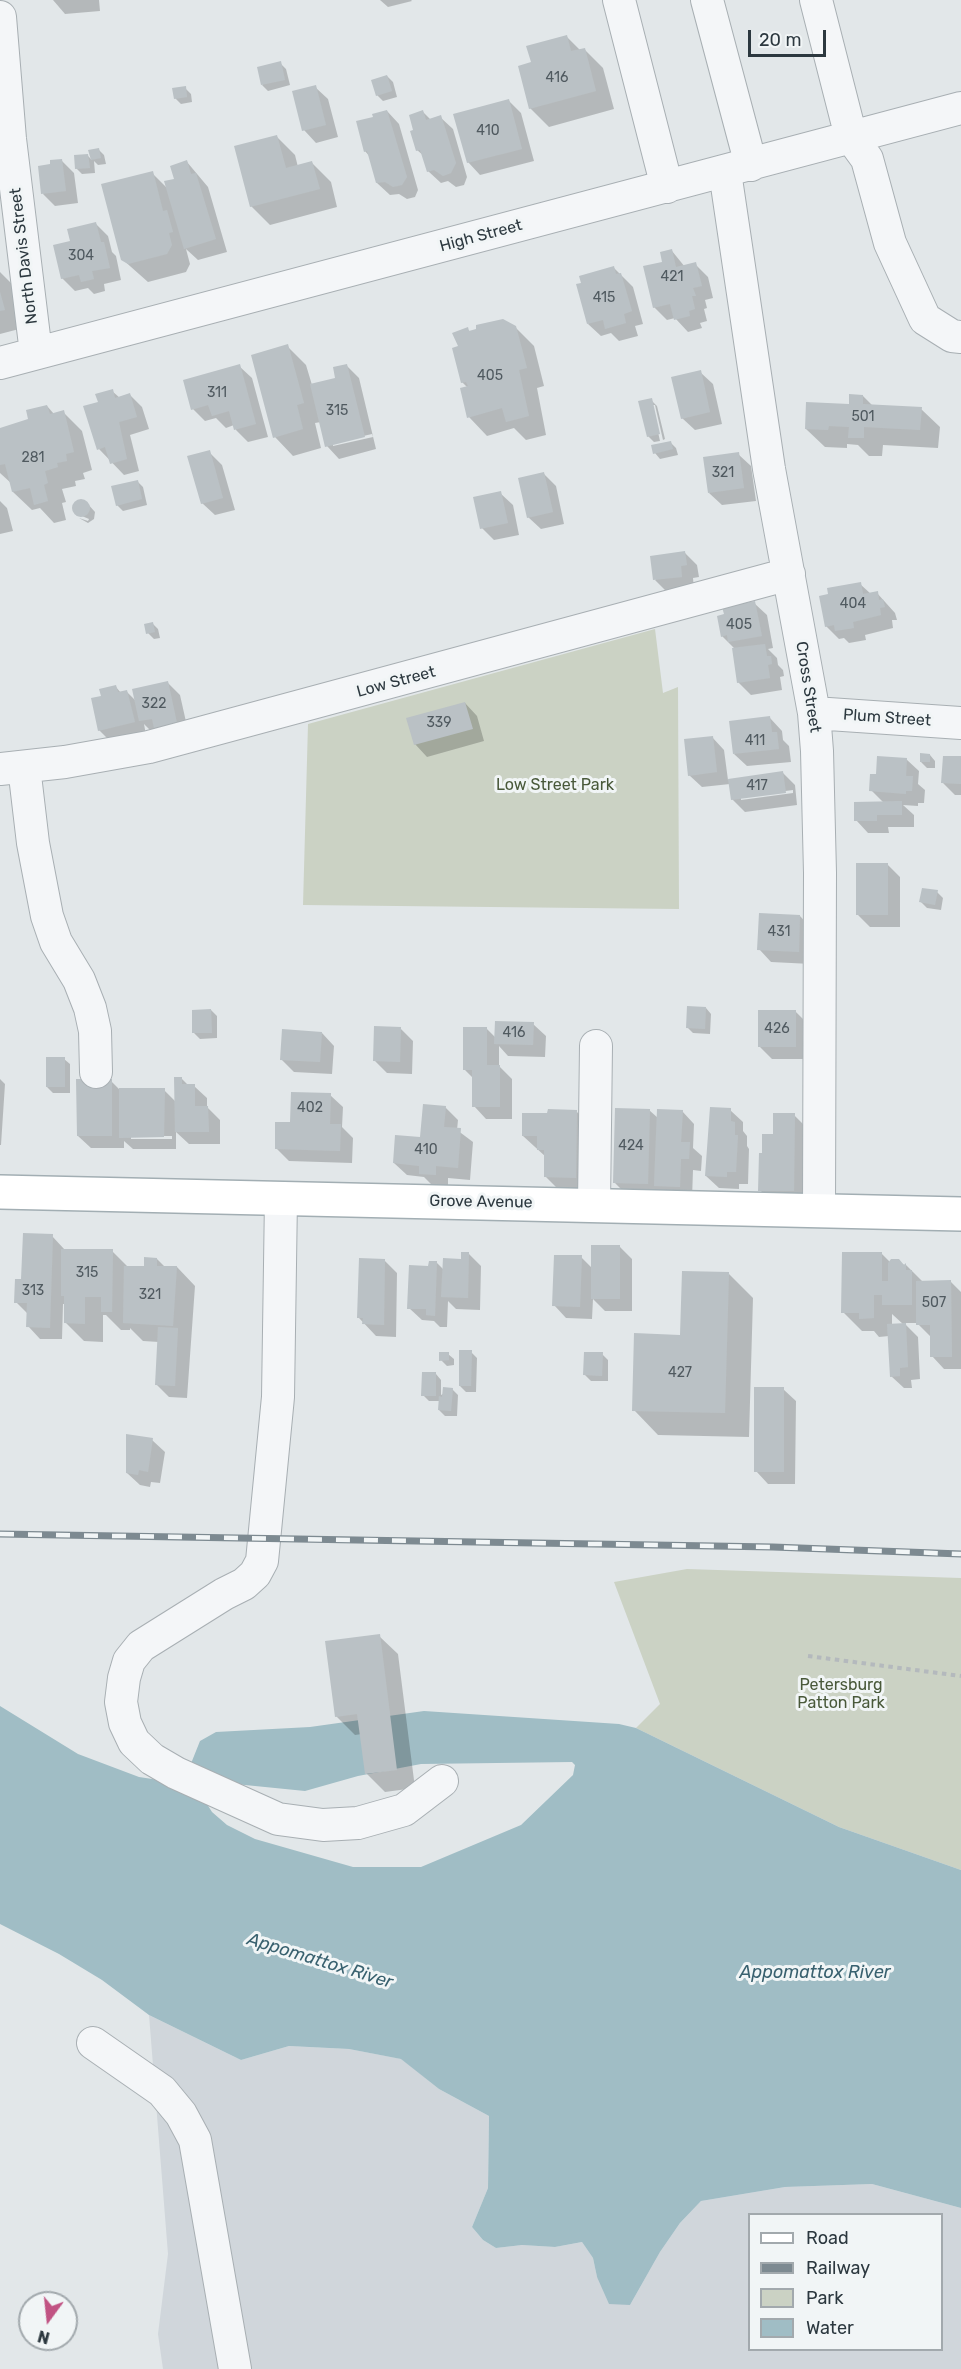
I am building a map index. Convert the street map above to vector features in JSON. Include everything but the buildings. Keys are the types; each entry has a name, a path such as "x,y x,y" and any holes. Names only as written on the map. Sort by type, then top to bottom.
{"main road":[{"name":"Grove Avenue","path":"0,1192 961,1214"}],"street":[{"path":"619,0 667,187"},
{"name":"Cross Street","path":"707,0 738,168 770,469 814,713 820,873 819,1209"},
{"path":"816,0 851,137 867,159 890,243 925,319 952,336 961,337"},
{"name":"North Davis Street","path":"0,17 10,139 36,353"},
{"name":"High Street","path":"0,363 961,108"},
{"name":"Low Street","path":"12,768 149,747 789,574"},
{"name":"Plum Street","path":"814,713 961,723"},
{"path":"12,768 33,843 47,916 56,942 79,980 90,1008 95,1030 96,1072"},
{"path":"594,1204 596,1046"},
{"path":"281,1198 279,1396 262,1561 255,1574 244,1584 141,1646 129,1661 124,1678 121,1702 125,1723 134,1742 152,1760 278,1819 323,1825 358,1823 404,1810 442,1781"},
{"path":"93,2043 162,2091 181,2114 195,2140 235,2369"}],"path":[{"path":"808,1656 961,1676"}],"shaded area":[{"path":"149,2015 241,2060 289,2046 349,2049 402,2059 439,2089 489,2116 488,2188 472,2227 483,2240 496,2248 522,2245 555,2247 582,2242 593,2258 597,2277 630,2305 660,2252 680,2223 701,2201 785,2187 872,2184 961,2208 961,2369 163,2369 158,2334 168,2254"}],"green space":[{"name":"Low Street Park","path":"655,629 663,693 678,687 679,909 303,905 308,724"},
{"name":"Petersburg Patton Park","path":"687,1569 961,1578 961,1870 839,1827 636,1728 660,1704 614,1582"}],"water":[{"name":"Appomattox River","path":"0,1706 78,1754 139,1777 159,1780 177,1779 192,1761 200,1741 216,1732 310,1727 424,1711 619,1724 636,1728 839,1827 961,1870 961,2208 872,2184 785,2187 701,2201 680,2223 660,2252 630,2305 609,2304 597,2277 593,2258 582,2242 555,2247 522,2245 496,2248 483,2240 472,2227 488,2188 489,2116 439,2089 401,2059 349,2049 289,2046 241,2060 149,2015 102,1980 59,1954 0,1924","holes":["572,1762 575,1765 573,1775 521,1825 421,1867 353,1867 255,1839 227,1825 212,1812 205,1801 215,1782 305,1791 358,1776 421,1764"]}],"railway":[{"path":"0,1534 773,1547 961,1554"}]}
